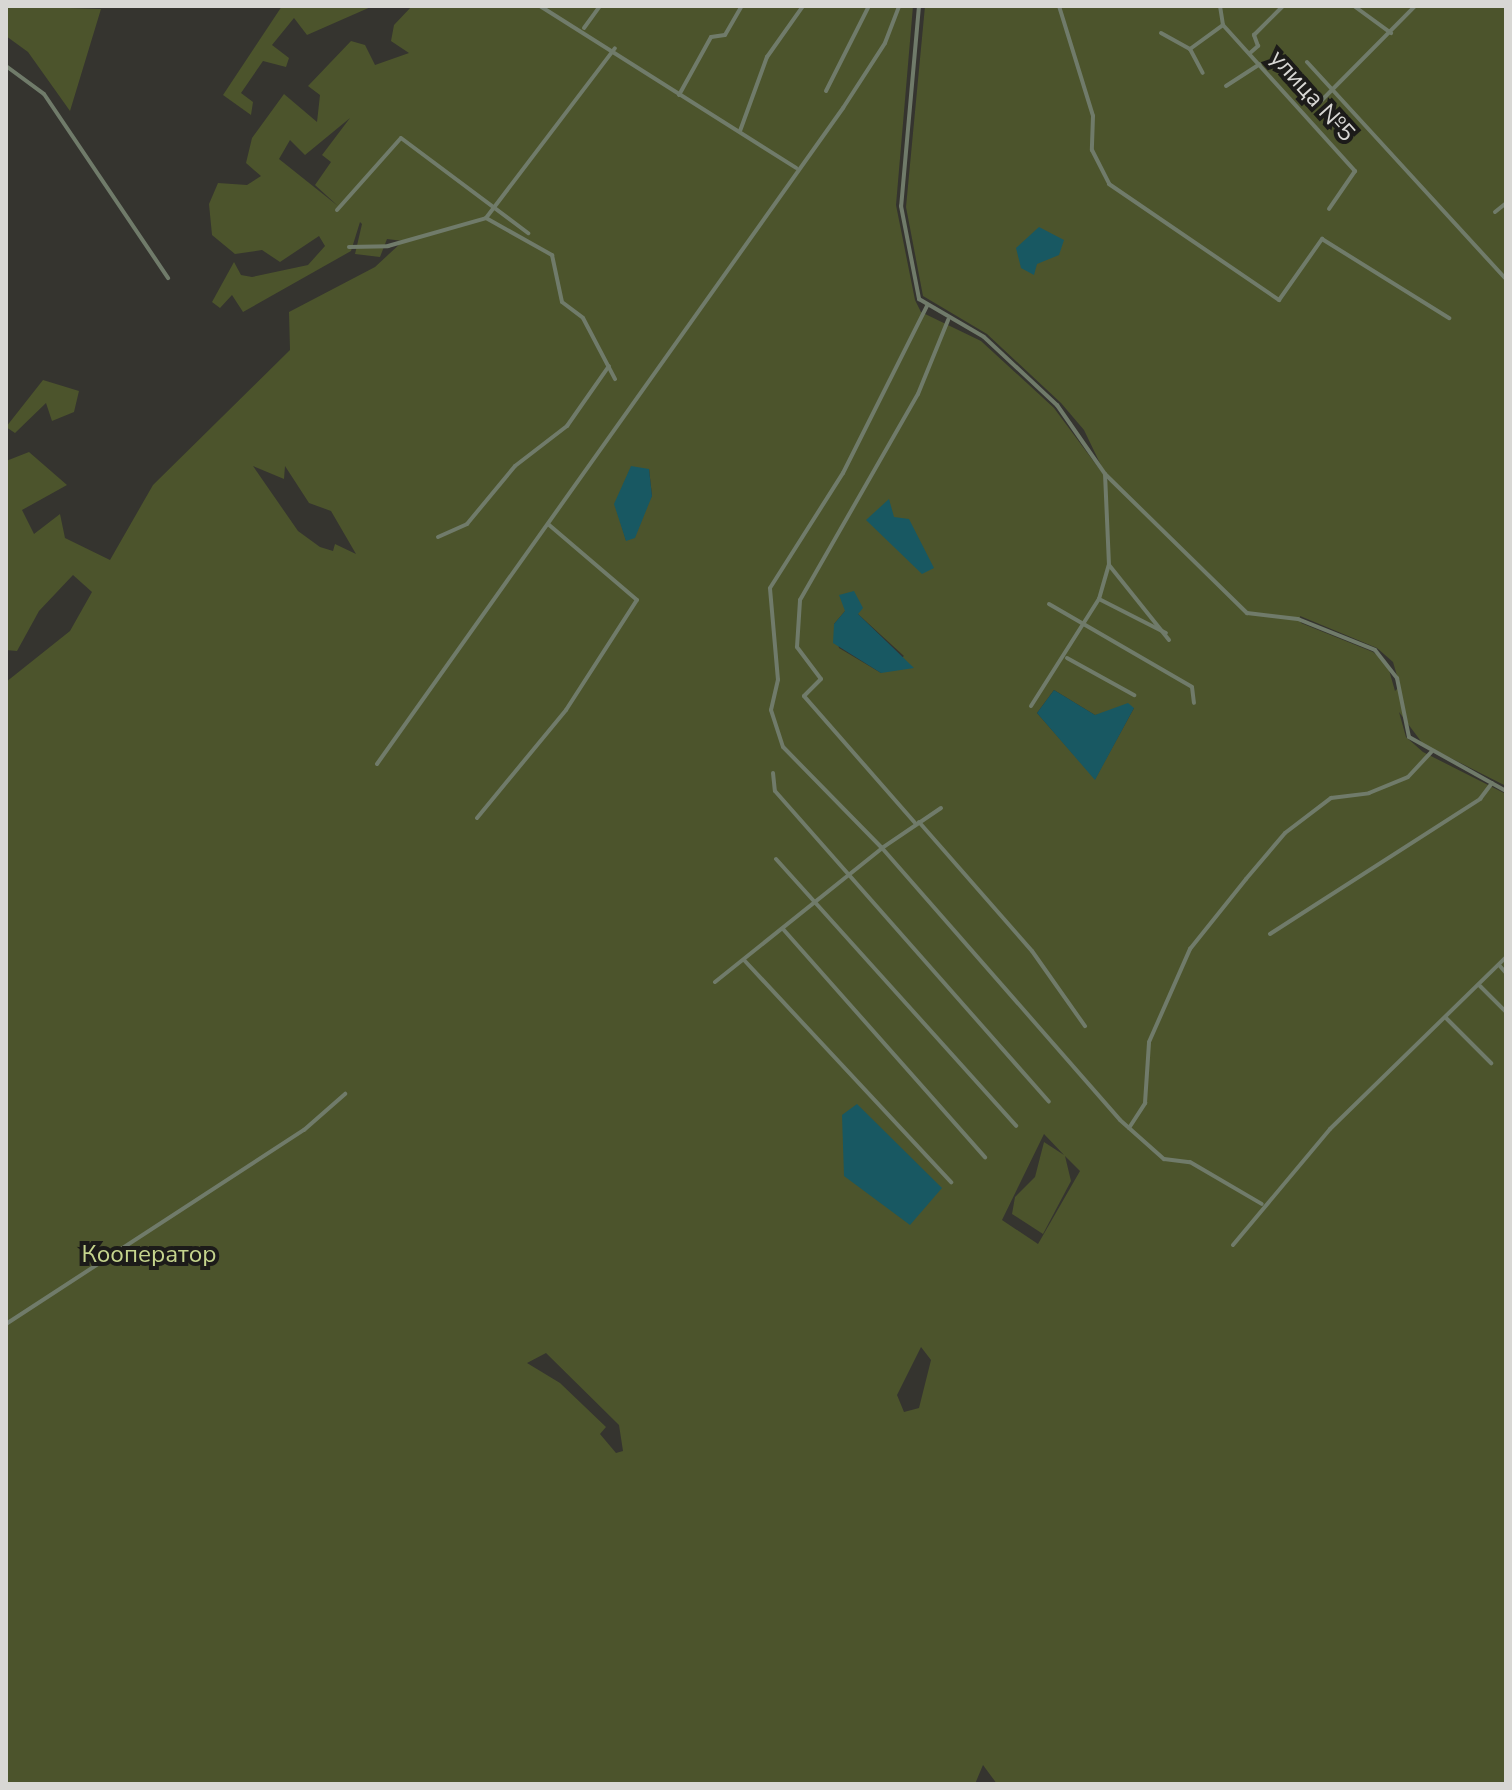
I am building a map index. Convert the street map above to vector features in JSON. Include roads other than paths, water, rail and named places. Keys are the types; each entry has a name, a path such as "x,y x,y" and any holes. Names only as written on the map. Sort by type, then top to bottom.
{"street":[{"path":"540,6 584,28 679,95 796,168"},
{"path":"584,28 600,6"},
{"path":"679,95 711,37 725,35 742,6"},
{"path":"740,131 767,57 803,6"},
{"path":"826,91 869,6"},
{"path":"377,764 796,168 873,64 899,6"},
{"path":"919,6 901,206 909,270 927,306 984,337 1057,405 1105,474 1247,613 1334,629 1390,662 1409,737 1431,752 1506,791"},
{"path":"1059,6 1093,116 1092,150 1109,184 1279,300 1322,239 1449,318"},
{"path":"1190,49 1223,25 1220,6"},
{"path":"1250,53 1258,46 1254,35 1283,6"},
{"path":"1354,6 1391,33"},
{"path":"1320,102 1415,6"},
{"name":"улица №5","path":"1223,25 1355,171 1329,209"},
{"path":"1161,33 1190,49 1203,73"},
{"path":"349,247 388,246 486,218 615,48"},
{"path":"1307,62 1506,279"},
{"path":"1226,86 1260,64"},
{"path":"6,66 44,94 168,278"},
{"path":"337,210 401,138 495,205 528,233"},
{"path":"1495,212 1506,203"},
{"path":"486,218 552,255 562,302 583,318 615,379"},
{"path":"927,306 843,473 770,588 778,680 771,710 783,747 882,848 1129,1128 1164,1159 1190,1162 1262,1204"},
{"path":"948,320 918,394 800,600 797,647 821,679 804,696 1032,951 1085,1026"},
{"path":"438,537 467,524 515,466 556,437 609,366"},
{"path":"1031,706 1067,658 1099,599 1109,565 1105,474"},
{"path":"477,818 566,710 637,600 548,524"},
{"path":"1109,565 1169,640"},
{"path":"1099,599 1166,633"},
{"path":"1049,604 1083,628 1182,680 1194,703"},
{"path":"1067,658 1134,695"},
{"path":"1129,1128 1145,1103 1149,1042 1190,949 1246,879 1285,833 1331,798 1369,793 1408,777 1431,752"},
{"path":"773,773 775,791 1049,1102"},
{"path":"1270,934 1480,799 1492,783"},
{"path":"715,982 882,848 941,808"},
{"path":"776,859 1016,1126"},
{"path":"783,929 985,1157"},
{"path":"1233,1245 1262,1204 1506,957"},
{"path":"744,960 951,1182"},
{"path":"1499,965 1506,973"},
{"path":"1480,986 1506,1012"},
{"path":"1446,1018 1491,1063"},
{"path":"6,1324 304,1130 345,1094"}],"water":[{"path":"1039,227 1064,240 1059,255 1037,264 1034,275 1021,268 1016,248"},
{"path":"631,466 649,469 652,496 635,538 626,541 614,504"},
{"path":"889,499 894,517 909,519 934,568 922,574 866,520"},
{"path":"854,591 863,608 858,614 914,668 881,673 833,643 834,624 845,611 839,595"},
{"path":"1054,690 1095,715 1128,703 1134,708 1095,780 1037,713"},
{"path":"857,1104 942,1188 910,1225 844,1176 842,1115"}],"park label":[{"name":"Кооператор","path":"149,1255"}]}
